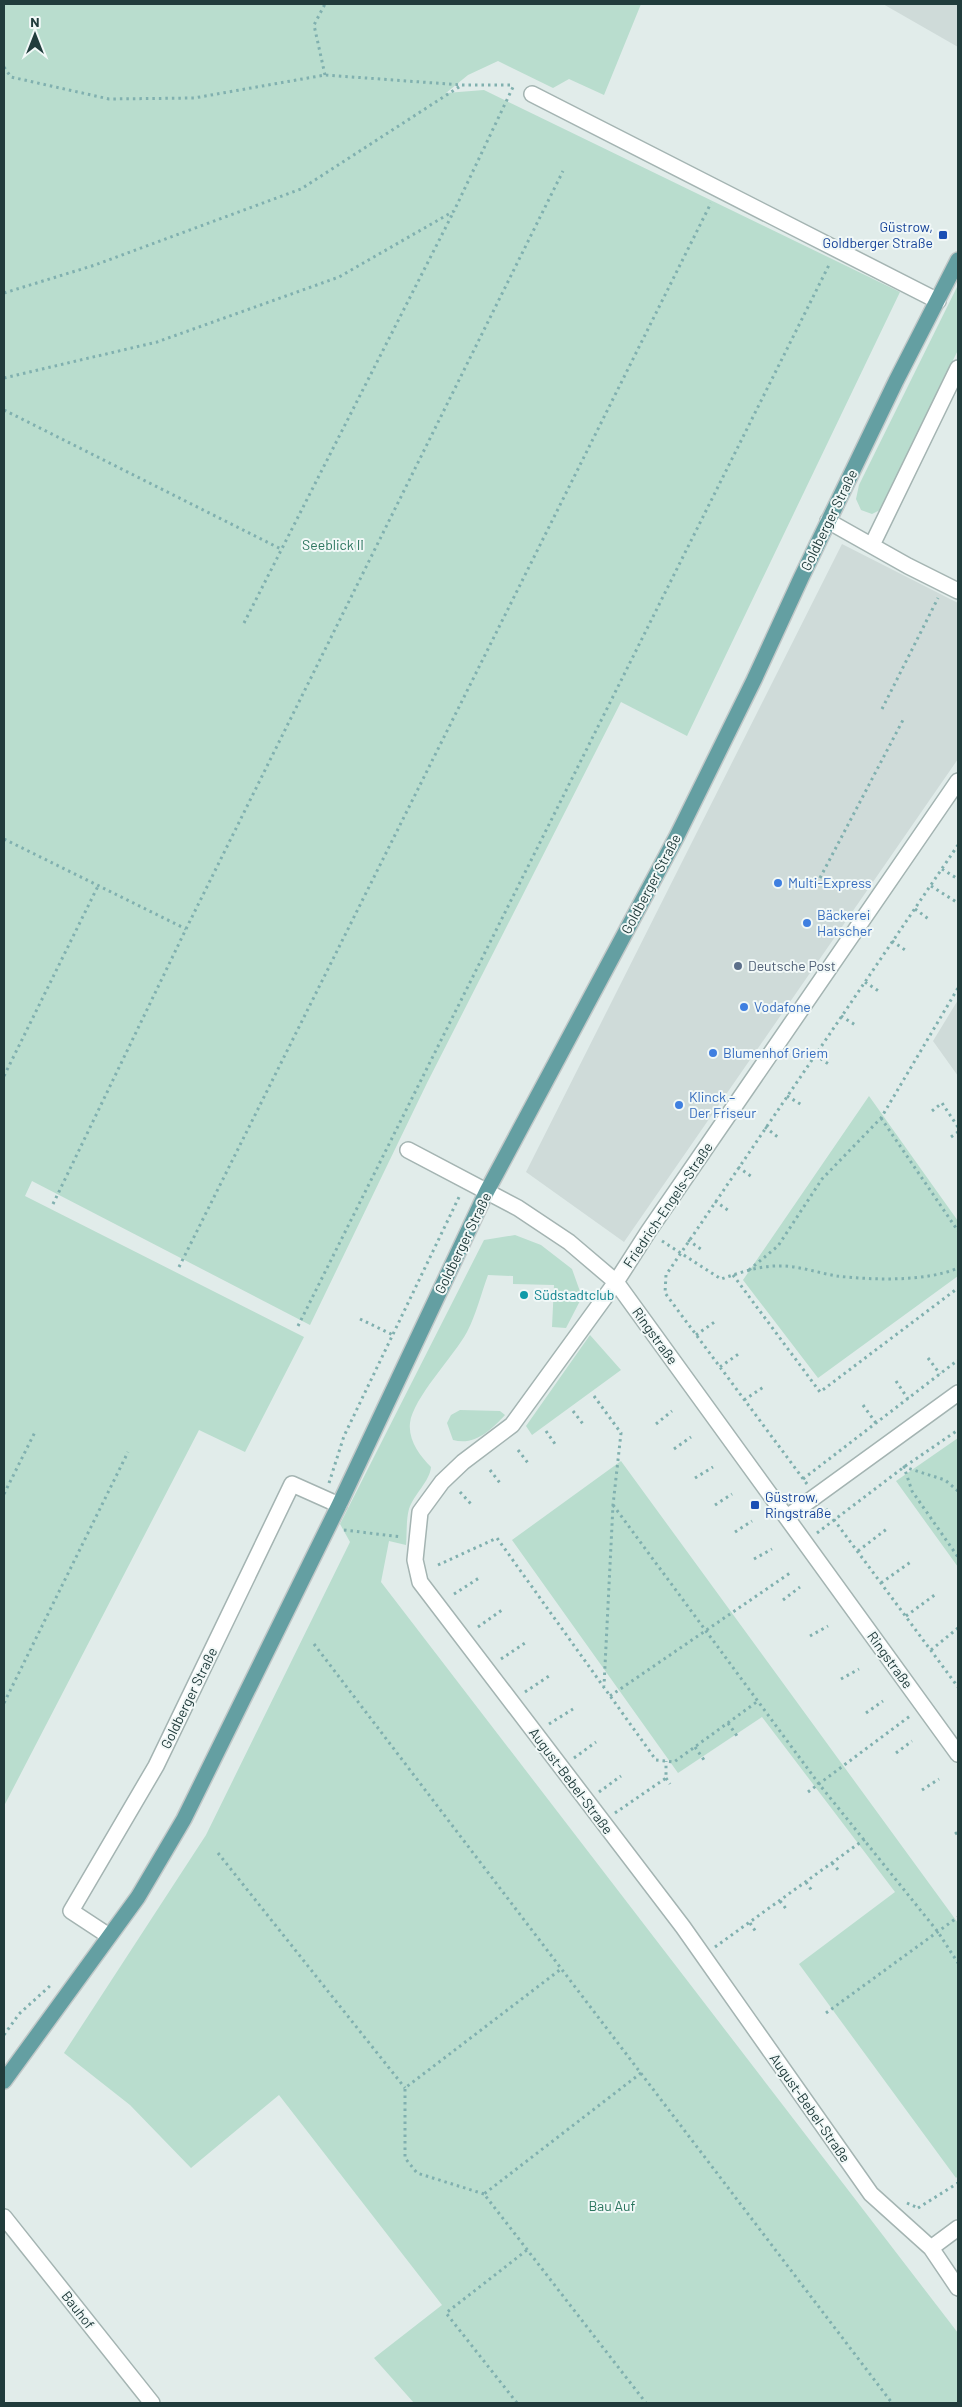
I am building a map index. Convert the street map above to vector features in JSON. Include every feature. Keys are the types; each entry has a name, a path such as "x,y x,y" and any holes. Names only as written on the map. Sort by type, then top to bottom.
{"main road":[{"name":"Goldberger Straße","path":"4,2081 138,1897 184,1818 339,1505 488,1192 677,836 754,680 828,521 958,260"}],"street":[{"path":"532,94 938,301"},
{"path":"872,545 958,368"},
{"path":"828,521 958,591"},
{"name":"Friedrich-Engels-Straße","path":"616,1282 648,1232 958,781"},
{"name":"Ringstraße","path":"408,1150 518,1208 569,1242 616,1282 958,1754"},
{"name":"August-Bebel-Straße","path":"616,1282 512,1424 463,1462 442,1482 420,1512 415,1538 414,1560 420,1582 683,1927 870,2194 931,2248 958,2288"},
{"path":"787,1517 958,1394"},
{"name":"Goldberger Straße","path":"109,1936 71,1911 156,1766 292,1484 339,1505"},
{"name":"Bauhof","path":"4,2217 152,2403"},
{"path":"931,2248 958,2228"}],"path":[{"path":"325,4 314,25 325,75"},
{"path":"4,67 10,77 109,99 194,98 325,75 462,85 514,85 532,94"},
{"path":"4,293 96,265 301,189 462,85"},
{"path":"244,623 454,211 514,85"},
{"path":"53,1204 186,929 563,171"},
{"path":"179,1267 718,189"},
{"path":"4,378 157,342 339,277 454,211"},
{"path":"298,1326 837,250"},
{"path":"4,410 282,549"},
{"path":"882,709 944,584"},
{"path":"820,878 903,720"},
{"path":"4,839 186,929"},
{"path":"958,845 679,1253 666,1275 665,1293 958,1687"},
{"path":"942,869 958,879"},
{"path":"4,1076 98,886"},
{"path":"930,886 958,903"},
{"path":"915,909 930,920"},
{"path":"892,942 908,952"},
{"path":"865,982 880,992"},
{"path":"749,1270 778,1246 822,1179 881,1118 958,988"},
{"path":"841,1016 857,1026"},
{"path":"815,1055 830,1065"},
{"path":"787,1096 802,1105"},
{"path":"932,1110 942,1103 958,1126"},
{"path":"881,1118 958,1232"},
{"path":"765,1127 780,1138"},
{"path":"951,1137 958,1132"},
{"path":"738,1167 752,1177"},
{"path":"323,1498 344,1436 468,1180"},
{"path":"715,1201 729,1211"},
{"path":"648,1232 721,1279 749,1270 777,1266 838,1276 897,1278 946,1274 958,1268"},
{"path":"688,1240 702,1250"},
{"path":"733,1275 820,1392 958,1288"},
{"path":"360,1319 393,1335"},
{"path":"696,1335 716,1321"},
{"path":"720,1367 740,1353"},
{"path":"928,1358 940,1374"},
{"path":"803,1479 958,1360"},
{"path":"896,1381 908,1399"},
{"path":"744,1400 765,1386"},
{"path":"594,1396 621,1433 613,1505 604,1687"},
{"path":"863,1406 876,1423"},
{"path":"573,1411 583,1424"},
{"path":"656,1424 672,1411"},
{"path":"805,1542 904,1467 958,1430"},
{"path":"546,1431 555,1444"},
{"path":"4,1494 35,1432"},
{"path":"674,1449 691,1437"},
{"path":"518,1450 528,1463"},
{"path":"4,1703 128,1452"},
{"path":"695,1478 713,1467"},
{"path":"904,1467 945,1480 958,1491"},
{"path":"904,1467 912,1491 958,1557"},
{"path":"490,1470 500,1483"},
{"path":"460,1492 471,1504"},
{"path":"715,1505 732,1494"},
{"path":"613,1505 819,1784 938,1932 958,1963"},
{"path":"734,1532 752,1521"},
{"path":"327,1528 415,1538"},
{"path":"858,1551 888,1528"},
{"path":"438,1564 497,1538 656,1760 674,1762 758,1701"},
{"path":"754,1559 772,1549"},
{"path":"881,1583 912,1561"},
{"path":"610,1696 790,1573"},
{"path":"454,1594 479,1578"},
{"path":"783,1600 800,1587"},
{"path":"906,1616 936,1594"},
{"path":"478,1627 502,1610"},
{"path":"810,1636 828,1626"},
{"path":"931,1650 958,1628"},
{"path":"501,1659 525,1643"},
{"path":"314,1644 892,2403"},
{"path":"841,1679 859,1668"},
{"path":"525,1692 549,1676"},
{"path":"953,1680 958,1676"},
{"path":"866,1713 883,1701"},
{"path":"808,1792 924,1706"},
{"path":"549,1724 573,1709"},
{"path":"728,1723 737,1736"},
{"path":"896,1753 912,1741"},
{"path":"574,1758 596,1742"},
{"path":"694,1747 704,1760"},
{"path":"666,1761 666,1778 670,1784"},
{"path":"598,1793 620,1776"},
{"path":"614,1814 666,1778"},
{"path":"922,1790 939,1779"},
{"path":"713,1950 865,1839"},
{"path":"218,1853 404,2088 405,2158 417,2172 484,2194 646,2403"},
{"path":"832,1863 840,1872"},
{"path":"806,1882 812,1891"},
{"path":"780,1901 786,1910"},
{"path":"826,2013 958,1917"},
{"path":"750,1923 756,1932"},
{"path":"404,2088 561,1969"},
{"path":"4,2035 19,2014 55,1980"},
{"path":"484,2194 640,2073"},
{"path":"897,2218 958,2184"},
{"path":"517,2403 446,2312 527,2250"}],"shaded area":[{"path":"883,4 958,4 958,47"},
{"path":"842,544 958,603 958,759 624,1242 526,1172"},
{"path":"958,1000 958,1076 933,1041"}],"green space":[{"name":"Seeblick II","path":"4,4 641,4 604,95 569,79 553,88 498,61 468,75 446,93 484,90 900,292 687,736 621,702 427,1083 310,1325 32,1181 25,1196 304,1337 245,1452 199,1430 4,1806"},
{"path":"958,285 958,350 880,510 872,514 861,510 856,499 859,485"},
{"path":"869,1096 958,1221 958,1276 818,1378 743,1280"},
{"name":"Bau Auf","path":"515,1235 541,1245 572,1269 582,1297 566,1328 552,1327 554,1285 513,1284 513,1276 488,1275 476,1312 467,1332 418,1402 413,1413 410,1423 411,1436 419,1453 431,1467 428,1477 409,1509 406,1545 389,1541 381,1582 958,2333 958,2403 414,2403 374,2358 442,2305 279,2095 191,2168 130,2105 64,2053 206,1835 350,1542 340,1524 484,1240"},
{"path":"590,1335 621,1370 532,1435 526,1426"},
{"path":"460,1410 500,1411 505,1415 488,1431 475,1439 468,1441 453,1440 447,1423 451,1415"},
{"path":"958,1438 958,1567 896,1481"},
{"path":"621,1461 958,1923 958,2176 956,2178 799,1964 895,1892 762,1717 678,1773 512,1540"}],"place":[{"name":"Güstrow, Goldberger Straße","path":"943,235"},
{"name":"Multi-Express","path":"778,883"},
{"name":"Bäckerei Hatscher","path":"807,923"},
{"name":"Deutsche Post","path":"738,966"},
{"name":"Vodafone","path":"744,1007"},
{"name":"Blumenhof Griem","path":"713,1053"},
{"name":"Klinck – Der Friseur","path":"679,1105"},
{"name":"Südstadtclub","path":"524,1295"},
{"name":"Güstrow, Ringstraße","path":"755,1505"}]}
